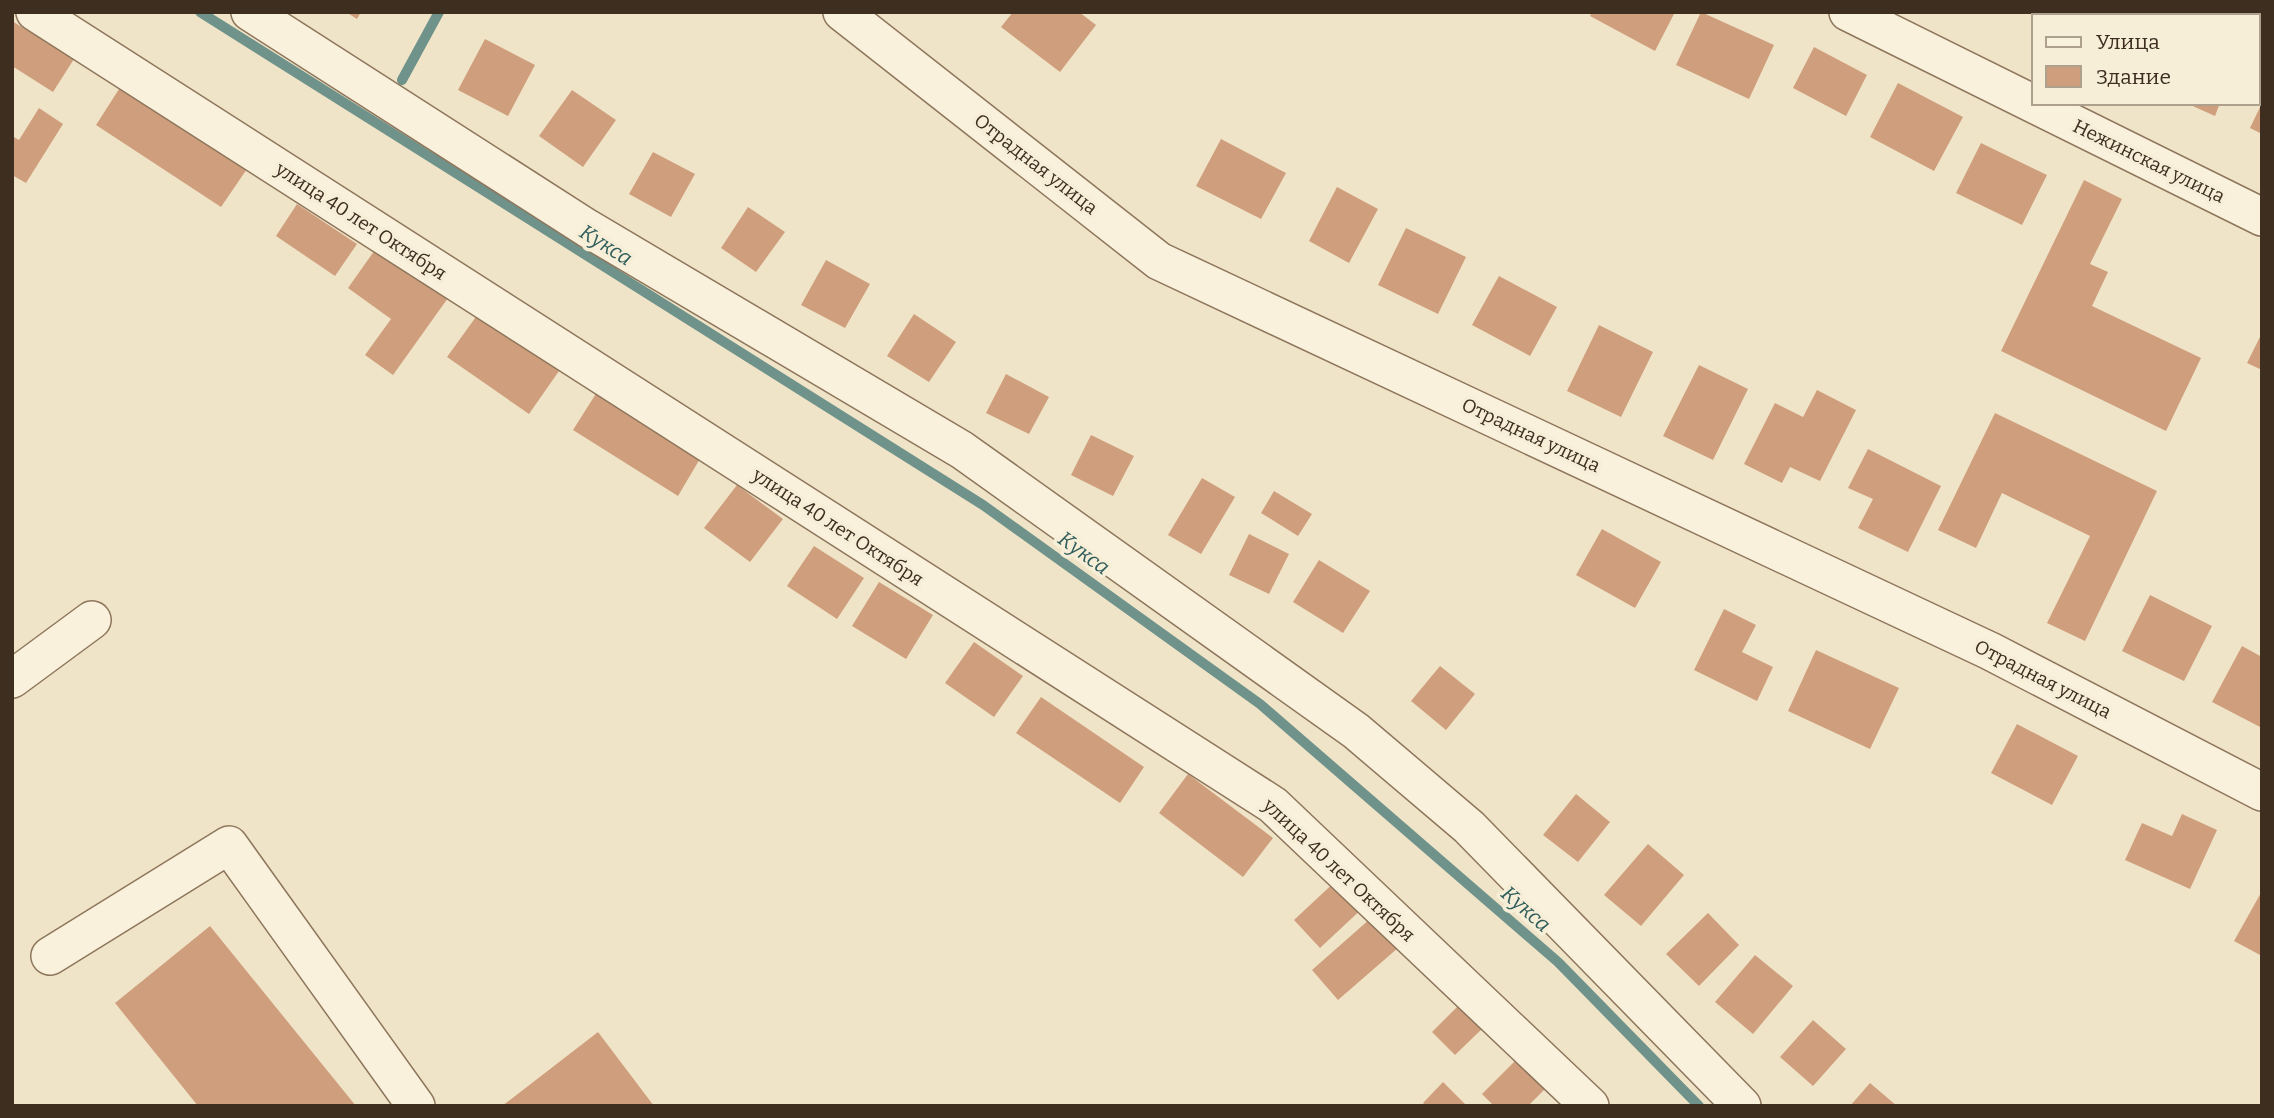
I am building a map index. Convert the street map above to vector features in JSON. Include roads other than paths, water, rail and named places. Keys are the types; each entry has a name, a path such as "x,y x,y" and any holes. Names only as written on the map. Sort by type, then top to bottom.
{"street":[{"name":"улица 40 лет Октября","path":"35,12 1273,805 1590,1106"},
{"path":"250,12 587,228 962,450 1356,731 1469,827 1742,1106"},
{"name":"Отрадная улица","path":"842,12 1159,261 1990,651 2262,792"},
{"name":"Нежинская улица","path":"1848,12 2032,103"},
{"name":"Нежинская улица","path":"2036,105 2262,217"},
{"path":"12,679 92,620"},
{"path":"50,956 229,845 416,1106"}],"waterway":[{"name":"Кукса","path":"200,12 983,505 1260,704 1558,962 1699,1106"},
{"name":"Кукса","path":"402,80 439,12"}]}
